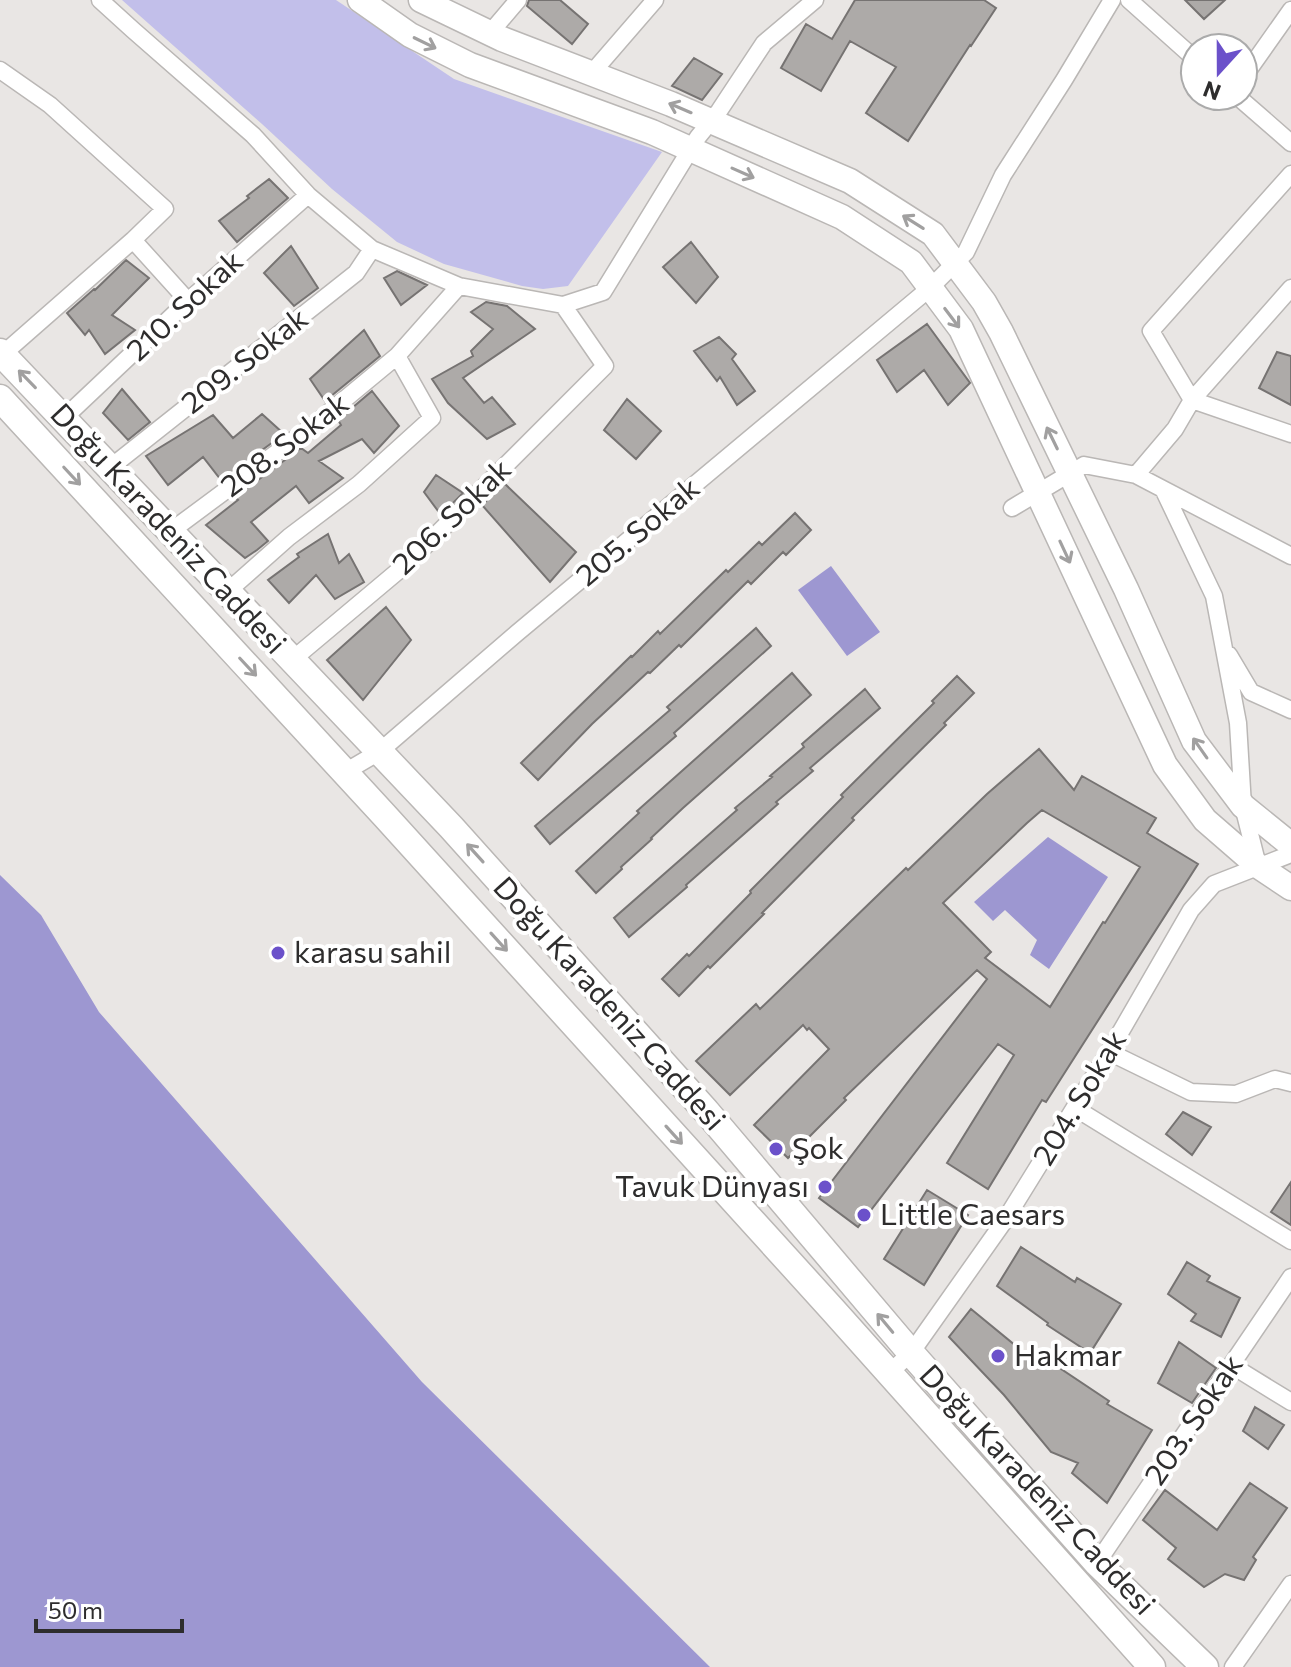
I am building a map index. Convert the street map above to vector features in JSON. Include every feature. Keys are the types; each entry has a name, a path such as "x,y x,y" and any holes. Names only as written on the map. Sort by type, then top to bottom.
{"main road":[{"path":"360,0 410,35 470,65 652,132 700,136 850,181 933,234 984,302 1001,332 1126,589 1194,741 1243,806 1291,845"},
{"path":"421,0 490,33 591,74 842,217 911,262 961,329 1165,765 1205,820 1258,866 1291,888"},
{"name":"Doğu Karadeniz Caddesi","path":"1,353 462,838 706,1111 911,1353 1097,1563 1205,1667"},
{"name":"Doğu Karadeniz Caddesi","path":"0,398 345,772 1152,1667"}],"street":[{"path":"100,0 253,135 308,195 372,249 459,286 563,305 603,292 700,136 764,43 815,0"},
{"path":"490,33 518,0"},
{"path":"591,74 655,0"},
{"name":"205. Sokak","path":"345,772 379,752 955,264 966,252 1003,175 1112,0"},
{"path":"1129,0 1179,45"},
{"path":"1259,55 1291,10"},
{"path":"0,70 50,105 165,209 1,353"},
{"path":"1255,112 1291,143"},
{"path":"1291,174 1151,331 1192,400 1291,434"},
{"name":"210. Sokak","path":"64,418 188,301 308,195"},
{"path":"133,240 188,301"},
{"name":"209. Sokak","path":"111,467 356,273 372,249"},
{"name":"208. Sokak","path":"171,531 310,428 397,356 459,286"},
{"path":"1136,475 1175,429 1192,400 1291,288"},
{"name":"206. Sokak","path":"292,660 410,561 605,366 563,305"},
{"path":"228,591 289,537 359,484 432,418 397,356"},
{"path":"1012,508 1084,465 1136,475 1291,556"},
{"path":"1164,491 1214,596 1238,723 1243,806 1258,866"},
{"path":"1224,647 1251,692 1291,710"},
{"name":"204. Sokak","path":"889,1373 911,1353 1005,1220 1109,1052 1191,910 1214,884 1291,854"},
{"path":"1109,1052 1191,1092 1236,1094 1275,1079 1291,1083"},
{"path":"1075,1108 1291,1241"},
{"name":"203. Sokak","path":"1097,1563 1291,1277"},
{"path":"1231,1365 1291,1402"},
{"path":"1233,1667 1291,1584"}],"shaded area":[{"path":"122,0 336,0 454,79 662,152 568,286 543,289 522,286 444,264 397,242 332,189"},
{"path":"831,566 880,632 847,656 798,590"},
{"path":"1048,837 1108,877 1049,969 1030,955 1037,940 1005,910 993,921 974,902"},
{"path":"0,875 41,915 99,1012 422,1382 710,1667 0,1667"}],"building":[{"path":"529,0 560,0 588,24 572,44 527,6"},
{"path":"855,0 984,0 996,8 908,141 866,113 896,67 850,41 821,91 781,68 806,24 832,39"},
{"path":"1185,0 1225,0 1204,19"},
{"path":"694,58 722,74 702,100 672,86"},
{"path":"269,179 288,198 237,242 219,221"},
{"path":"691,242 718,277 696,303 663,267"},
{"path":"291,246 318,288 294,306 264,273"},
{"path":"126,260 149,278 112,315 135,330 105,354 89,330 85,335 67,313"},
{"path":"397,271 427,285 401,305 384,278"},
{"path":"486,302 507,306 535,329 463,378 484,403 492,397 515,424 487,439 448,403 432,379 473,356 471,351 493,329 471,312"},
{"path":"927,324 970,383 948,405 924,370 897,392 877,360"},
{"path":"364,330 380,356 325,401 310,379"},
{"path":"719,337 736,354 732,359 755,391 737,405 720,377 717,381 694,351"},
{"path":"1277,352 1291,356 1291,405 1259,388"},
{"path":"122,389 150,422 128,440 103,413"},
{"path":"372,391 399,426 374,453 362,439 319,461 343,478 309,503 296,486 251,522 268,541 257,550 245,558 206,525 238,500 235,497 301,448 308,453 341,425 338,420"},
{"path":"627,399 661,431 636,459 604,430"},
{"path":"262,414 284,434 221,480 203,457 168,485 146,456 213,415 233,438"},
{"path":"436,475 463,493 441,515 424,492"},
{"path":"504,483 576,552 550,582 482,505"},
{"path":"795,513 811,530 786,555 783,552 751,584 748,581 681,647 679,645 592,724 538,780 521,763 658,631 660,634 726,570 728,572 759,542 762,545"},
{"path":"328,534 339,563 349,554 364,582 335,599 316,575 289,603 268,580 299,557 297,554"},
{"path":"386,607 411,640 363,700 327,660"},
{"path":"756,628 771,646 674,733 676,736 550,844 535,826 670,710 667,707"},
{"path":"792,673 811,695 683,808 596,893 576,871 639,813 637,811"},
{"path":"957,676 974,693 764,914 679,996 662,979 751,893"},
{"path":"865,689 880,708 810,768 813,771 776,802 778,804 629,937 614,918 737,810 735,808 804,747 802,744"},
{"path":"1039,749 1074,790 1082,776 1156,818 1147,833 1198,864 1046,1102 1042,1100 988,1189 947,1163 1014,1055 998,1044 858,1227 819,1198 987,979 977,970 844,1098 846,1100 788,1158 754,1125 829,1049 803,1025 730,1095 696,1061 756,1004 760,1009 987,794","holes":["1042,810 1140,867 1050,1007 985,958 991,952 943,903"]},
{"path":"1183,1112 1211,1127 1192,1155 1166,1134"},
{"path":"1291,1182 1291,1225 1271,1212"},
{"path":"927,1190 968,1215 924,1285 884,1259"},
{"path":"1021,1247 1075,1282 1077,1278 1121,1304 1090,1353 1047,1325 997,1286"},
{"path":"1187,1262 1210,1276 1207,1281 1240,1298 1221,1337 1191,1321 1196,1314 1168,1294"},
{"path":"971,1309 1027,1355 1031,1349 1109,1401 1107,1404 1152,1430 1107,1503 1072,1473 1078,1463 1051,1452 1004,1395 949,1337"},
{"path":"1179,1342 1216,1368 1192,1403 1158,1383"},
{"path":"1255,1407 1284,1425 1268,1449 1243,1431"},
{"path":"1250,1483 1287,1508 1253,1557 1256,1560 1244,1580 1225,1574 1204,1587 1168,1559 1176,1548 1143,1520 1165,1490 1217,1530"}],"place":[{"name":"karasu sahil","path":"278,953"},
{"name":"Şok","path":"776,1149"},
{"name":"Tavuk Dünyası","path":"825,1187"},
{"name":"Little Caesars","path":"864,1215"},
{"name":"Hakmar","path":"998,1356"}]}
